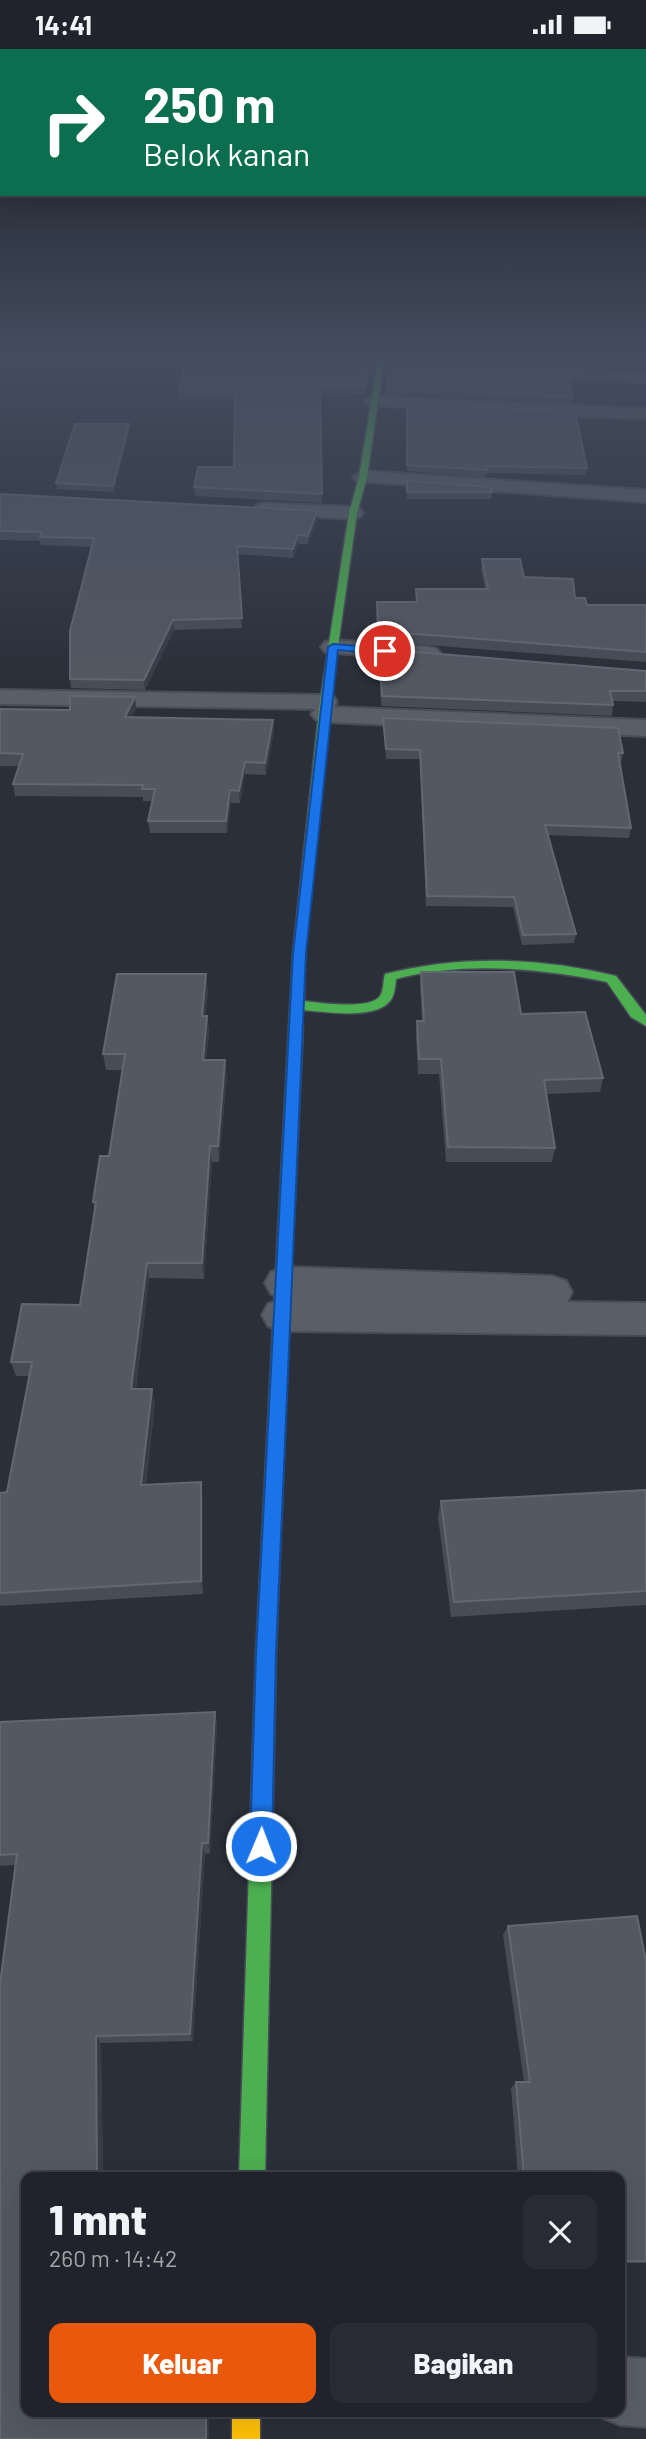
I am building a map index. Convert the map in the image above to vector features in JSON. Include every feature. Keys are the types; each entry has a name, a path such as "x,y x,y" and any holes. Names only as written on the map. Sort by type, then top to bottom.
{"street":[{"path":"252,2172 266,1653 302,926 324,708 353,513 365,465"},
{"path":"363,477 646,496"},
{"path":"250,509 353,513"},
{"path":"333,647 457,657"},
{"path":"0,697 324,708 646,728"},
{"path":"297,1005 350,1008 380,1003 386,997 390,977 398,972 414,969 541,970 611,979 620,986 637,1018 646,1022"},
{"path":"283,1299 646,1295"},
{"path":"283,1299 646,1319"},
{"path":"625,2391 646,2393"},
{"path":"246,2417 246,2439"}],"building":[{"path":"62,465 119,465 113,486 56,483"},
{"path":"234,465 321,465 322,494 194,487 198,467 234,467"},
{"path":"407,465 586,465 587,468 486,466 487,470"},
{"path":"407,481 490,487 492,492 407,492"},
{"path":"0,494 317,511 308,536 298,535 293,549 237,546 242,618 173,620 144,680 70,679 70,631 94,538 40,537 42,532 0,531"},
{"path":"482,559 520,559 524,577 573,579 575,598 585,598 587,605 646,605 646,652 378,631 377,602 417,602 416,589 488,589"},
{"path":"379,649 646,671 646,691 610,691 613,705 382,696"},
{"path":"70,696 135,697 125,717 273,720 265,763 245,762 239,791 230,790 226,821 148,821 155,789 142,789 143,785 13,784 23,754 0,753 0,709 70,710"},
{"path":"383,718 618,728 623,753 618,753 631,828 545,825 576,934 523,935 514,897 427,896 420,750 386,749"},
{"path":"421,972 514,972 521,1014 585,1012 603,1078 544,1080 555,1148 448,1147 441,1059 419,1059 417,1021 424,1021"},
{"path":"117,974 206,974 202,1016 207,1016 203,1060 225,1060 218,1146 210,1146 202,1263 147,1263 131,1389 152,1389 141,1485 201,1482 201,1581 0,1593 0,1493 7,1492 32,1362 11,1362 22,1304 80,1305 96,1202 93,1202 100,1156 109,1156 125,1054 103,1054"},
{"path":"646,1490 646,1591 454,1602 441,1501"},
{"path":"215,1712 208,1843 202,1843 190,2034 96,2036 97,2172 21,2172 21,2417 206,2417 206,2439 0,2439 0,1984 17,1854 0,1855 0,1722"},
{"path":"637,1916 646,1961 646,2261 625,2261 625,2172 524,2172 516,2082 530,2082 508,1926"}],"traffic: fast":[{"path":"296,1026 299,953 325,702 353,513 365,465"},
{"path":"297,1005 369,1007 385,999 390,977 440,967 500,965 560,970 611,979 636,1014 646,1022"},
{"path":"252,2172 266,1653 282,1305"}],"traffic: slow":[{"path":"246,2417 246,2439"}],"traffic: jam":[{"path":"282,1305 296,1026"}],"route":[{"path":"261,1846 266,1653 299,953 310,845 333,647 385,651"}]}
